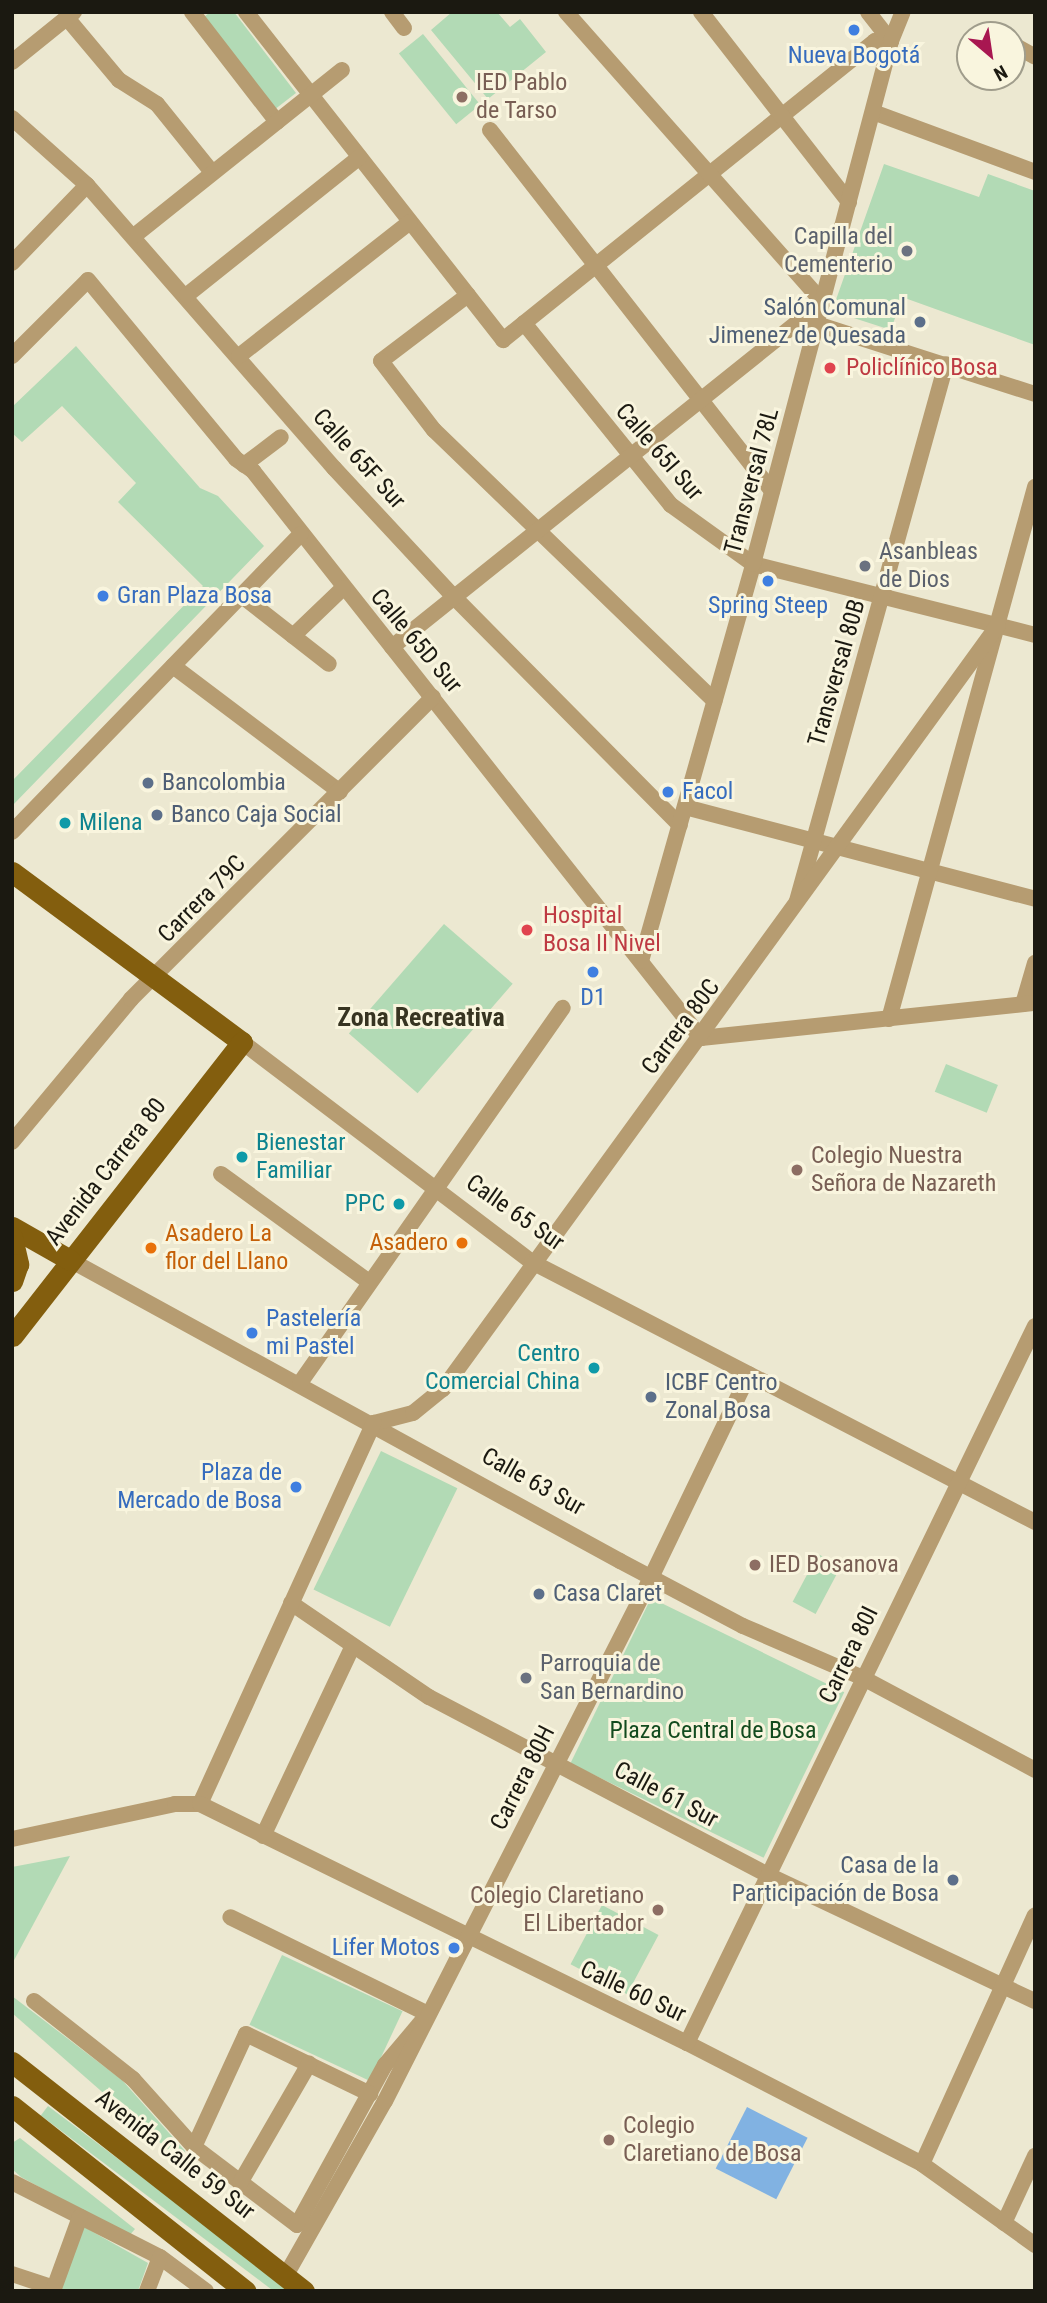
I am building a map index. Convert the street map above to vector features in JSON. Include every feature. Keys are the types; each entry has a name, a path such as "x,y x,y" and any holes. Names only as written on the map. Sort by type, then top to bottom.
{"main road":[{"name":"Calle 65 Sur","path":"12,872 242,1042"},
{"name":"Avenida Carrera 80","path":"12,1336 242,1042"},
{"name":"Calle 63 Sur","path":"12,1227 70,1260"},
{"name":"Avenida Carrera 80","path":"12,1237 18,1264 12,1281"},
{"name":"Avenida Calle 59 Sur","path":"12,2062 304,2291"},
{"path":"12,2106 246,2291"}],"street":[{"path":"192,12 276,122"},
{"path":"246,12 503,340 875,41 891,41"},
{"path":"392,12 404,28"},
{"path":"392,647 823,302 566,12"},
{"path":"701,12 849,202"},
{"path":"868,12 891,41"},
{"name":"Transversal 78L","path":"641,961 753,564 891,41 904,12"},
{"path":"12,62 71,15 119,80 157,104 211,171"},
{"path":"134,236 211,171 342,70"},
{"path":"873,112 1035,172"},
{"name":"Calle 65F Sur","path":"13,121 87,185 187,295 334,468 454,597 680,825"},
{"path":"491,130 772,491"},
{"path":"187,295 360,157"},
{"path":"12,263 87,185"},
{"path":"239,356 410,222"},
{"name":"Calle 65D Sur","path":"12,356 88,280 433,696 701,1038"},
{"path":"468,295 381,361 434,430 540,529 715,701"},
{"name":"Calle 65I Sur","path":"524,323 671,505 753,564 1035,635"},
{"path":"817,324 1035,394"},
{"name":"Transversal 80B","path":"794,912 946,364"},
{"path":"244,465 281,437"},
{"path":"890,1019 1035,487"},
{"path":"12,832 301,534"},
{"path":"293,636 343,588"},
{"path":"242,596 328,664"},
{"name":"Carrera 80C","path":"374,1423 406,1416 435,1398 532,1262 794,912 998,625"},
{"path":"173,666 340,792"},
{"name":"Carrera 79C","path":"12,1142 154,977 433,696"},
{"path":"685,807 1035,899"},
{"path":"701,1038 1029,1004 1035,963"},
{"path":"300,1383 563,1008"},
{"name":"Calle 65 Sur","path":"242,1042 532,1262 1035,1522"},
{"path":"221,1174 369,1282"},
{"name":"Calle 63 Sur","path":"70,1260 374,1423 652,1578 758,1633 863,1678 1035,1770"},
{"name":"Carrera 80I","path":"687,2043 1035,1326"},
{"name":"Carrera 80H","path":"286,2275 368,2132 652,1578 749,1374"},
{"path":"12,1839 175,1804 200,1804 374,1423"},
{"name":"Calle 61 Sur","path":"291,1604 429,1698 768,1875 1035,2001"},
{"path":"263,1836 353,1646"},
{"name":"Calle 60 Sur","path":"200,1804 466,1938 687,2043 922,2164 1035,2245"},
{"path":"922,2164 1035,1915"},
{"path":"230,1917 428,2014"},
{"path":"34,2001 133,2079 194,2147 240,2183 309,2064"},
{"name":"Carrera 80H","path":"240,2183 297,2225 386,2065 428,2014"},
{"path":"194,2147 246,2034 309,2064 368,2097 368,2132"},
{"path":"1004,2223 1035,2156"},
{"path":"12,2182 160,2257 206,2291"},
{"path":"12,2274 54,2290 80,2217"},
{"path":"147,2291 160,2257"}],"green space":[{"path":"210,12 234,12 296,93 274,110 203,18"},
{"path":"452,12 497,12 510,27 520,19 546,52 488,99 431,30"},
{"path":"423,34 480,105 456,124 399,54"},
{"path":"884,164 979,197 988,174 1035,191 1035,345 902,297 891,330 832,311"},
{"path":"76,346 200,488 218,496 264,546 12,806 12,781 203,586 118,502 136,483 62,406 22,442 12,433 12,407"},
{"path":"444,924 513,984 418,1093 349,1033"},
{"path":"946,1064 998,1085 987,1113 935,1092"},
{"path":"381,1451 457,1488 390,1627 313,1589"},
{"path":"818,1554 841,1566 816,1614 793,1602"},
{"name":"Plaza Central de Bosa","path":"651,1598 844,1692 764,1858 570,1763"},
{"path":"70,1856 12,1964 12,1867"},
{"path":"602,1905 659,1935 627,1994 571,1964"},
{"path":"282,1955 403,2011 370,2081 249,2025"},
{"path":"12,1996 122,2080 185,2151 181,2161 12,2013"},
{"path":"48,2106 290,2288 288,2291 274,2291 41,2116"},
{"path":"20,2138 135,2229 129,2236 21,2177 12,2169 12,2143"},
{"path":"79,2224 148,2263 138,2291 54,2291"}],"water":[{"path":"747,2107 808,2138 776,2199 716,2168"}],"place":[{"name":"Nueva Bogotá","path":"854,30"},
{"name":"IED Pablo de Tarso","path":"462,97"},
{"name":"Capilla del Cementerio","path":"907,251"},
{"name":"Salón Comunal Jimenez de Quesada","path":"920,322"},
{"name":"Policlínico Bosa","path":"830,368"},
{"name":"Asanbleas de Dios","path":"865,566"},
{"name":"Spring Steep","path":"768,581"},
{"name":"Gran Plaza Bosa","path":"103,596"},
{"name":"Bancolombia","path":"148,783"},
{"name":"Facol","path":"668,792"},
{"name":"Banco Caja Social","path":"157,815"},
{"name":"Milena","path":"65,823"},
{"name":"Hospital Bosa II Nivel","path":"527,930"},
{"name":"D1","path":"593,972"},
{"name":"Bienestar Familiar","path":"242,1157"},
{"name":"Colegio Nuestra Señora de Nazareth","path":"797,1170"},
{"name":"PPC","path":"399,1204"},
{"name":"Asadero","path":"462,1243"},
{"name":"Asadero La flor del Llano","path":"151,1248"},
{"name":"Pastelería mi Pastel","path":"252,1333"},
{"name":"Centro Comercial China","path":"594,1368"},
{"name":"ICBF Centro Zonal Bosa","path":"651,1397"},
{"name":"Plaza de Mercado de Bosa","path":"296,1487"},
{"name":"IED Bosanova","path":"755,1565"},
{"name":"Casa Claret","path":"539,1594"},
{"name":"Parroquia de San Bernardino","path":"526,1678"},
{"name":"Casa de la Participación de Bosa","path":"953,1880"},
{"name":"Colegio Claretiano El Libertador","path":"658,1910"},
{"name":"Lifer Motos","path":"454,1948"},
{"name":"Colegio Claretiano de Bosa","path":"609,2140"}],"district":[{"name":"Zona Recreativa","path":"421,1018"}]}
